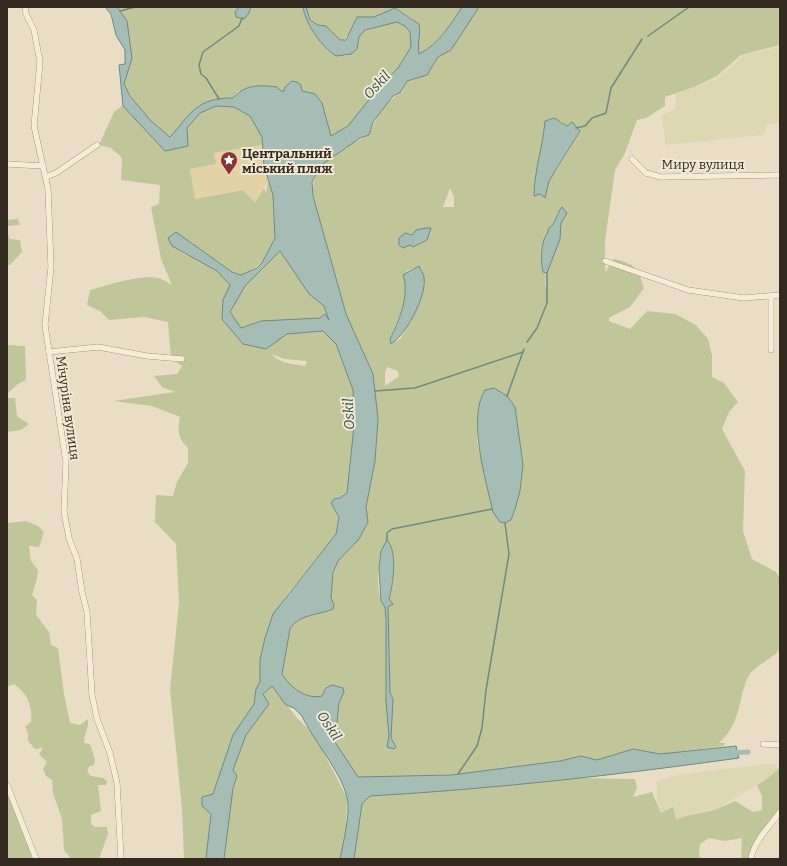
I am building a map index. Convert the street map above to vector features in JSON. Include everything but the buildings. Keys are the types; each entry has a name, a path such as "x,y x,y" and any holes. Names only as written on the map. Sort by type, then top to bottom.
{"street":[{"name":"Мічуріна вулиця","path":"24,7 34,30 40,62 34,126 46,177 51,267 45,325 66,462 64,512 69,538 77,559 82,592 87,612 92,695 97,719 110,753 117,783 121,859"},
{"path":"46,177 56,173 97,145"},
{"name":"Миру вулиця","path":"632,159 646,173 661,177 780,175"},
{"path":"7,164 43,166"},
{"path":"605,261 688,290 744,298 780,295"},
{"path":"771,296 771,350"},
{"path":"49,352 98,347 147,356 182,359"},
{"path":"764,744 780,746"},
{"path":"7,785 36,859"},
{"path":"751,859 757,842 780,812"}],"shaded area":[{"path":"780,47 780,123 767,124 763,135 666,145 661,115 675,110 676,94 719,77 745,54"},
{"path":"777,763 777,769 767,779 715,810 690,815 676,820 661,813 657,800 657,781 681,774"}],"green space":[{"path":"117,7 303,7 305,17 309,25 318,37 346,56 357,49 359,37 364,30 397,22 405,26 410,32 411,47 398,68 348,126 330,137 328,123 323,108 314,96 301,91 300,85 285,91 238,91 233,98 223,98 190,115 171,136 157,128 144,114 137,106 124,83 127,73 127,21"},
{"path":"306,7 462,7 438,39 419,54 412,18 395,8 374,17 356,18 350,32 344,40 340,40 326,26 318,25 310,19"},
{"path":"479,7 780,7 780,45 741,55 717,76 694,87 665,97 665,106 646,118 637,120 625,153 615,170 605,241 605,269 607,272 607,269 614,259 632,265 638,271 644,288 630,307 609,318 609,321 630,329 647,311 675,314 696,325 708,339 712,355 712,377 724,383 738,402 729,412 722,429 745,471 743,531 752,559 776,572 780,578 780,649 772,657 755,669 748,677 735,721 728,733 719,743 725,743 724,746 660,754 633,749 597,760 581,756 560,761 458,774 358,778 334,742 339,702 344,692 326,688 322,696 310,696 294,688 282,674 290,629 320,581 334,605 331,598 332,585 333,576 338,561 359,539 368,523 366,507 375,461 378,419 373,374 346,314 313,196 315,179 317,172 331,157 346,147 346,152 347,146 369,135 374,123 382,111 396,96 401,92 402,94 407,81 427,75 438,57 451,50","holes":["545,121 561,121 567,126 572,122 580,132 555,173 538,171 530,178 537,171 542,149","450,188 454,197 454,207 443,207","558,212 560,220 558,241 547,272 545,288 546,272 543,272 542,247 549,228 555,224","405,233 414,234 427,240 413,247 410,245","419,266 423,293 401,338 391,344 390,339 405,302 405,281 407,271","387,367 398,371 399,376 385,386 385,373","480,398 515,407 523,465 520,491 480,455 477,441","392,550 393,581 388,607 390,693 392,697 386,702 388,689 385,606 379,594 378,572 381,551"]},
{"path":"123,105 161,146 187,128 200,113 216,106 234,107 243,112 245,110 255,121 261,135 262,145 214,153 217,164 190,169 210,196 243,190 255,202 264,188 266,193 268,181 273,195 275,238 262,263 242,276 232,272 176,232 168,238 172,246 189,257 180,248 217,270 231,285 223,300 243,344 287,334 323,331 335,343 353,390 354,426 347,493 340,498 334,499 339,517 336,534 285,597 260,660 260,682 256,689 254,704 233,735 215,789 206,809 211,814 206,859 184,859 182,809 170,689 179,603 176,544 155,522 156,495 173,496 177,482 188,463 188,448 182,441 179,434 180,417 152,406 113,401 175,392 162,387 154,376 177,374 182,366 171,358 168,322 144,317 109,320 100,311 87,305 90,290 124,281 151,277 164,280 172,285 161,259 151,207 159,204 160,185 121,180 122,158 111,148 99,145 114,112","holes":["272,354 284,359 307,361 305,366 291,364 278,359"]},
{"path":"18,219 20,225 7,226 7,220"},
{"path":"7,232 10,239 20,240 22,252 10,265 8,265 7,275"},
{"path":"280,251 324,306 329,323 321,319 271,324 261,321 241,328 229,314 245,286"},
{"path":"7,345 25,346 26,380 18,384 7,394"},
{"path":"7,398 15,398 17,416 29,424 21,430 7,432"},
{"path":"26,521 38,526 44,532 39,547 29,546 31,561 38,570 32,595 37,600 36,615 49,632 51,645 58,648 64,694 70,723 80,725 88,719 84,743 90,744 95,760 94,765 89,767 87,771 91,776 103,778 107,781 106,785 98,785 101,811 91,815 91,824 95,827 107,827 108,834 99,859 71,859 64,850 62,819 53,793 52,780 46,776 43,769 47,762 39,754 43,748 35,749 28,741 28,733 25,727 31,722 30,705 26,696 14,684 7,687 7,523"},
{"path":"272,686 297,718 315,736 347,798 346,834 340,859 224,859 233,788 237,776 233,770 246,735 269,704 263,694"},
{"path":"780,767 780,812 757,842 752,859 741,859 742,838 725,841 709,838 700,844 699,853 701,859 354,859 362,804 370,796 579,778 635,779 637,788 633,797 652,792 661,813 673,807 676,820 686,816 715,810 735,801 753,812 762,810 762,796 757,785 767,779"},
{"path":"7,785 36,859 7,859"}],"sand":[{"name":"Центральний міський пляж","path":"262,145 268,181 255,202 243,190 195,199 190,169 216,164 214,153"}],"water":[{"name":"Oskil","path":"105,7 117,7 127,21 132,58 124,84 130,96 151,121 170,137 196,108 203,104 221,99 233,98 243,90 253,86 277,87 281,91 284,91 285,87 292,81 301,85 302,91 315,94 322,103 331,136 348,126 380,86 398,68 411,47 410,32 405,26 397,22 365,30 359,37 357,49 351,54 336,56 325,47 315,34 307,21 303,7 306,7 310,20 318,25 326,26 340,40 346,40 357,17 374,17 395,8 419,24 419,54 438,39 462,7 479,7 451,50 438,57 427,75 407,81 401,92 393,96 373,122 369,135 360,138 320,166 312,182 313,196 346,314 373,374 378,419 375,461 366,507 368,522 359,539 338,561 333,573 331,598 334,605 333,609 299,620 290,629 282,674 294,688 310,696 322,696 326,688 332,685 343,688 344,692 339,703 335,742 358,777 451,775 560,761 581,756 597,760 633,749 660,754 736,746 739,758 555,781 462,790 370,796 362,804 354,859 340,859 348,811 347,797 344,787 333,766 302,716 294,708 286,705 272,686 263,694 269,704 246,735 233,770 237,776 233,788 224,859 206,859 211,814 202,806 202,797 213,794 233,735 254,704 256,689 260,682 260,660 273,614 336,534 339,517 331,503 334,499 340,498 347,493 354,426 353,390 336,344 323,331 287,334 266,349 243,344 222,319 223,300 230,285 217,271 172,246 168,238 176,232 232,272 241,275 257,268 262,263 275,238 273,195 264,166 262,137 250,116 234,107 216,106 200,113 187,128 188,146 165,151 123,106 119,65 125,64 125,50 116,35 111,14","holes":["280,251 309,294 324,306 329,320 325,314 320,318 261,321 241,328 230,312 245,286"]},
{"path":"239,7 251,7 249,13 244,19 236,17 235,12"},
{"path":"554,118 567,126 572,122 580,131 549,181 545,198 540,194 534,196 535,177 545,121"},
{"path":"562,207 567,213 561,223 560,239 547,273 543,272 542,250 544,241 549,228 554,223"},
{"path":"431,228 427,240 413,247 410,245 403,248 399,245 399,238 405,233 412,235 416,230"},
{"path":"419,266 424,276 424,285 419,304 409,324 391,344 390,339 400,316 404,299 405,283 403,275"},
{"path":"494,388 507,396 515,407 523,465 520,491 515,509 511,520 505,523 500,522 493,512 483,467 478,433 480,402 485,390"},
{"path":"387,540 393,552 394,560 389,599 393,604 388,607 390,693 393,699 391,738 396,747 394,749 387,747 389,736 386,702 386,620 385,607 381,601 379,568 381,551"}],"waterway":[{"path":"120,11 135,7"},
{"path":"648,36 689,7"},
{"path":"219,99 206,78 201,74 199,65 203,52 239,26 242,18"},
{"path":"576,128 585,126 592,118 606,113 611,88 642,39"},
{"path":"527,342 537,328 547,303 547,273"},
{"path":"507,396 524,349"},
{"path":"375,391 415,388 523,352"},
{"path":"387,540 387,533 392,529 492,509"},
{"path":"458,774 477,746 482,728 486,690 509,554 505,523"},
{"path":"731,753 748,752"}],"place":[{"name":"Центральний міський пляж","path":"229,175"}]}
